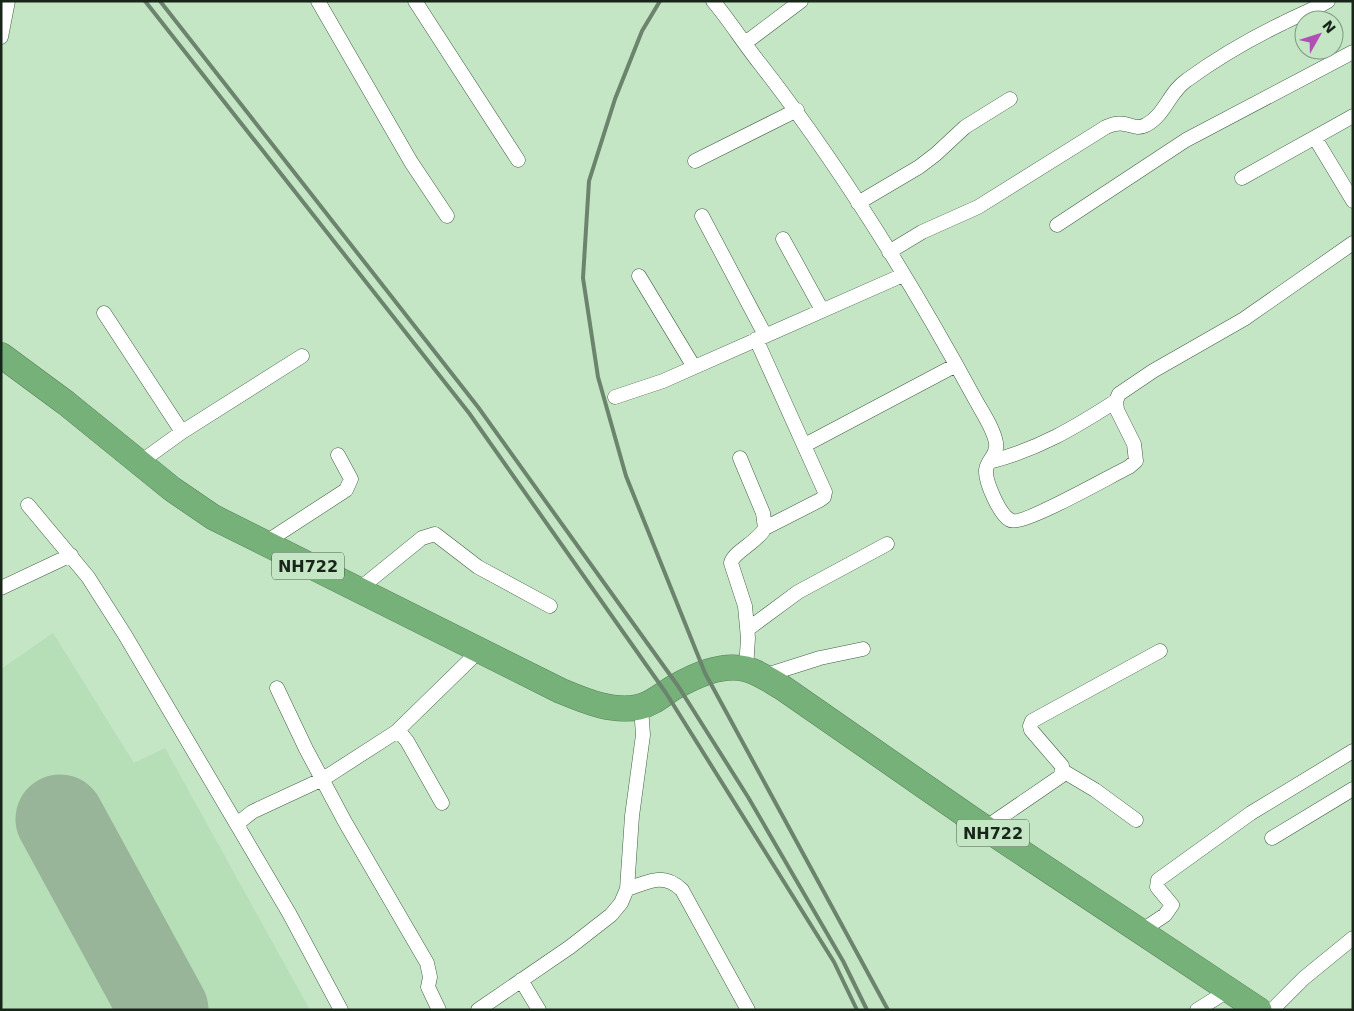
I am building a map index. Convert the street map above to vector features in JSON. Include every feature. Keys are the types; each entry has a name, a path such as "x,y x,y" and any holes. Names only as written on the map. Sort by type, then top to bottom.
{"highway":[{"name":"NH722","path":"1,355 60,398 172,489 213,517 263,544 583,700 611,707 641,707 705,673 733,668 754,673 783,688 985,828 1259,1010"}],"street":[{"path":"1,38 8,1"},
{"path":"318,1 411,162 447,216"},
{"path":"415,1 518,160"},
{"path":"713,1 797,110 889,252 956,365 995,438 996,454 986,469 986,478 1004,514 1016,522 1035,515 1136,461 1137,452 1117,410 1116,401 1119,394 1140,379 1244,320 1353,243"},
{"path":"745,43 801,1"},
{"path":"889,252 922,232 978,207 1114,123 1121,122 1135,127 1148,124 1159,115 1170,96 1187,79 1264,33 1328,1"},
{"path":"1057,225 1186,140 1353,52"},
{"path":"858,203 919,167 965,127 1010,99"},
{"path":"695,161 797,110"},
{"path":"1242,178 1353,116"},
{"path":"1315,138 1353,201"},
{"path":"702,216 761,337 825,492 824,497 766,528 756,541 734,556 731,564 745,606 754,673 863,649"},
{"path":"783,239 822,310"},
{"path":"615,398 663,381 903,275"},
{"path":"639,276 694,367"},
{"path":"104,313 182,432"},
{"path":"139,463 182,432 302,356"},
{"path":"805,445 956,365"},
{"path":"989,462 1020,454 1055,438 1116,401"},
{"path":"263,544 346,490 351,479 338,455"},
{"path":"740,458 763,513 766,528"},
{"path":"28,505 88,577 126,635 289,913 341,1010"},
{"path":"358,590 422,538 435,534 478,567 550,606"},
{"path":"748,629 798,592 854,560 888,544"},
{"path":"1,588 71,555"},
{"path":"237,824 252,812 323,780 396,732 480,650"},
{"path":"1136,820 1095,790 1063,771 1058,761 1031,730 1030,726 1032,721 1160,651"},
{"path":"277,688 367,862 427,963 430,970 428,987 439,1010"},
{"path":"478,1010 570,947 612,915 621,903 627,889 632,816 644,735 641,707"},
{"path":"396,732 407,741 442,803"},
{"path":"1141,931 1165,915 1172,905 1157,887 1158,880 1251,813 1353,751"},
{"path":"985,828 1057,780 1063,771"},
{"path":"1272,838 1353,789"},
{"path":"627,889 664,879 673,882 682,890 748,1010"},
{"path":"1272,1010 1304,978 1353,938"},
{"path":"521,980 539,1010"},
{"path":"1197,1010 1229,990"}],"shaded area":[{"path":"53,633 134,763 165,748 310,1010 5,1010 1,1003 1,669"}],"runway":[{"path":"60,819 164,1010"}],"railway":[{"path":"145,1 469,413 666,693 834,962 857,1010"},
{"path":"160,1 478,407 678,686 748,797 843,961 867,1010"},
{"path":"660,1 642,31 615,99 589,181 583,278 598,377 626,476 705,673 888,1010"}]}
